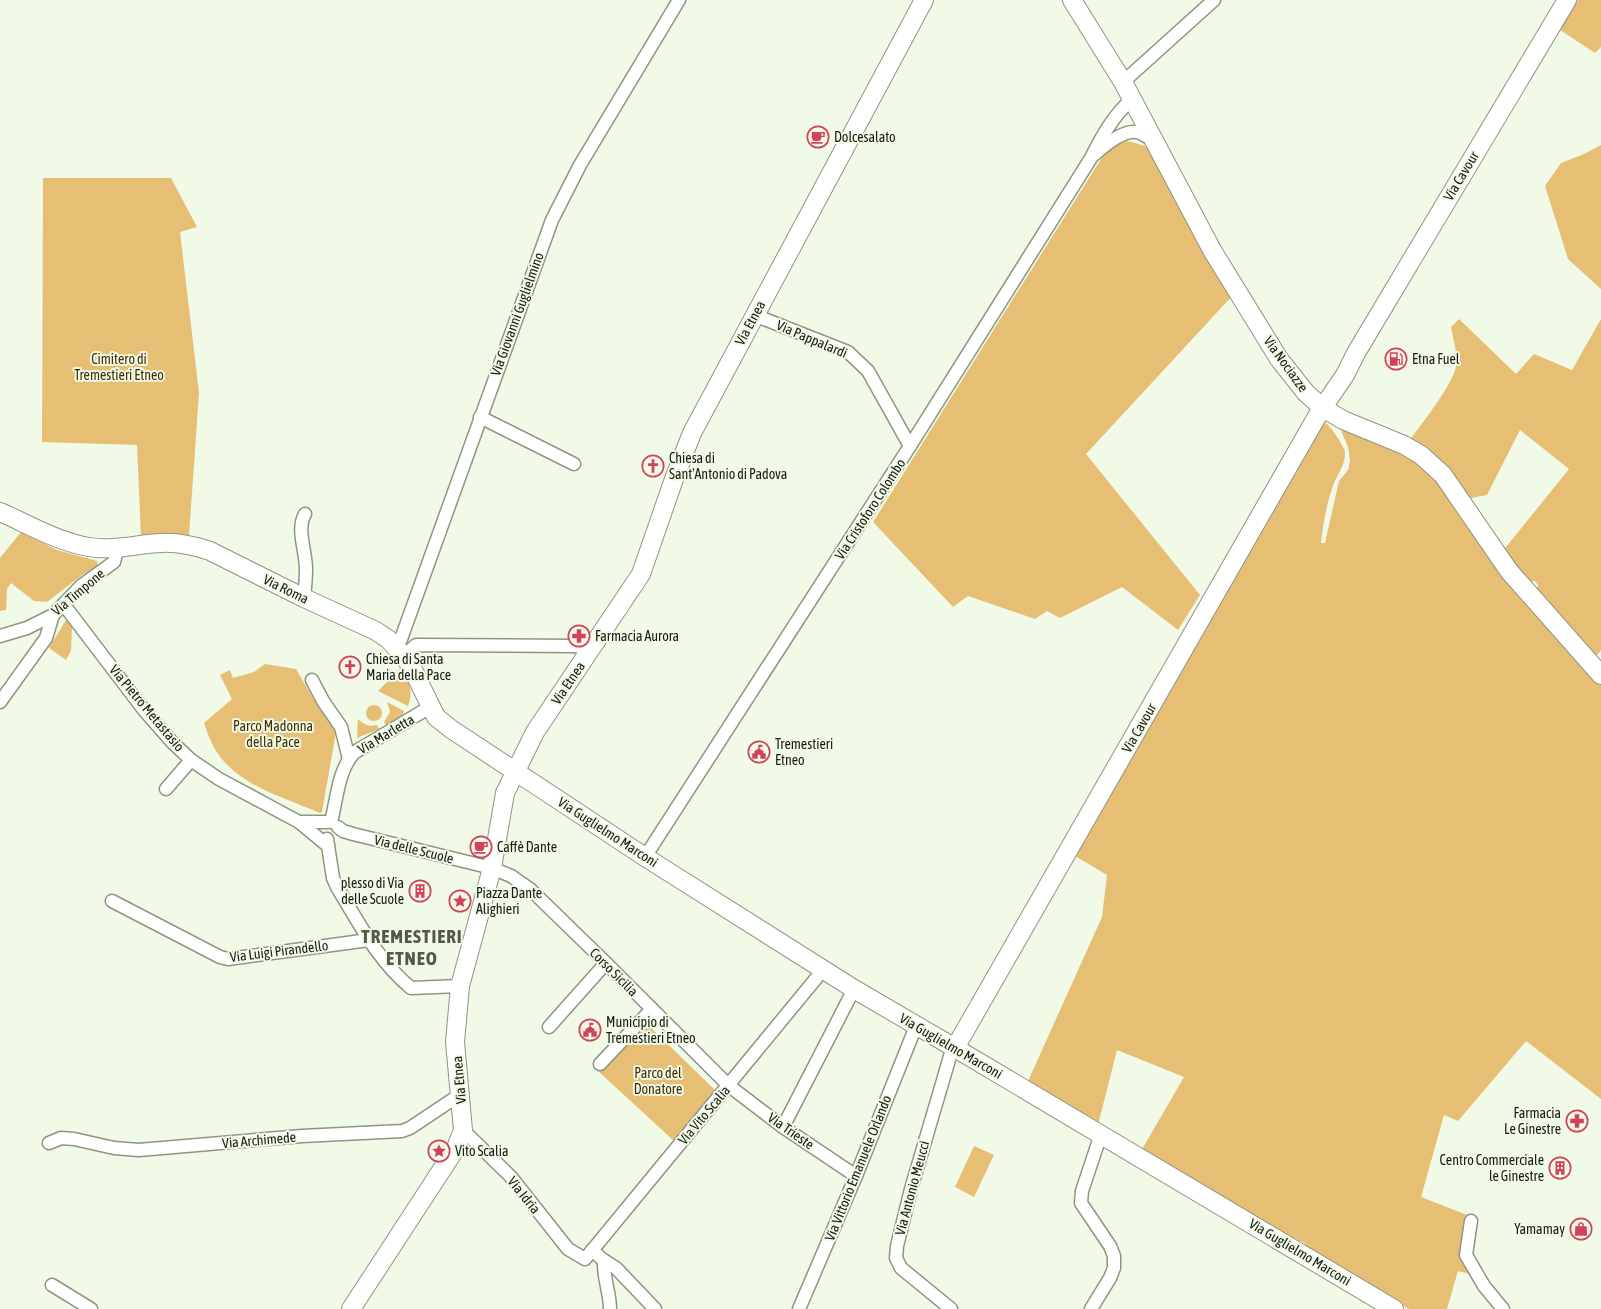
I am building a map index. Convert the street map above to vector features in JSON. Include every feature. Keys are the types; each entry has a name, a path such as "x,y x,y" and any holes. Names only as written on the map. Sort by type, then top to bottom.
{"main road":[{"name":"Via Etnea","path":"351,1309 456,1148 463,1130 455,1042 460,986 492,868 504,793 535,732 641,574 692,433 924,0"},
{"name":"Via Nociazze","path":"1072,0 1123,82 1132,99 1140,126 1155,142 1212,250 1279,359 1306,394 1323,408 1343,420 1404,445 1421,455 1443,475 1510,571 1601,675"},
{"name":"Via Cavour","path":"955,1048 1323,408 1322,398 1356,352 1567,0"},
{"name":"Via Roma","path":"0,512 67,541 88,547 118,547 164,542 194,546 210,551 304,598 376,631 400,651 413,670 436,717 516,772"},
{"name":"Via Guglielmo Marconi","path":"516,772 645,857 854,990 1101,1134 1394,1309"}],"street":[{"name":"Via Giovanni Guglielmino","path":"400,651 401,639 540,249 565,192 580,164 680,0"},
{"path":"1123,82 1214,0"},
{"path":"1091,158 1104,132 1116,115 1132,99"},
{"path":"1091,158 1105,145 1140,126"},
{"name":"Via Cristoforo Colombo","path":"645,857 910,446 1091,158"},
{"name":"Via Pappalardi","path":"754,316 848,352 868,371 910,446"},
{"path":"480,417 574,464"},
{"path":"304,598 305,551 300,529 305,514"},
{"name":"Via Timpone","path":"0,636 27,628 53,615 82,585 114,562 118,547"},
{"name":"Via Pietro Metastasio","path":"64,605 144,710 191,760 226,783 299,822 324,840"},
{"path":"0,702 46,638 53,615"},
{"path":"400,651 416,645 573,646 591,648"},
{"path":"312,680 323,701 341,727 349,759"},
{"name":"Via Marletta","path":"332,824 344,769 349,759 355,752 430,707"},
{"path":"166,789 191,760"},
{"path":"299,822 332,824 338,832 336,837 324,840 337,887 369,940 399,978 411,988 460,986"},
{"name":"Via delle Scuole","path":"332,824 343,831 353,834 492,868"},
{"name":"Corso Sicilia","path":"492,868 511,876 530,890 728,1085"},
{"name":"Via Luigi Pirandello","path":"112,901 220,957 228,959 369,940"},
{"path":"549,1027 606,963"},
{"name":"Via Vito Scalia","path":"589,1254 823,970"},
{"path":"783,1126 854,990"},
{"path":"600,1064 652,1009"},
{"name":"Via Vittorio Emanuele Orlando","path":"799,1309 856,1176 916,1026"},
{"name":"Via Antonio Meucci","path":"951,1309 901,1268 896,1258 897,1246 911,1189 951,1053 955,1048"},
{"name":"Via Trieste","path":"728,1085 783,1126 856,1176"},
{"name":"Via Archimede","path":"50,1143 60,1138 74,1139 114,1148 139,1150 302,1136 402,1131 410,1128 461,1094"},
{"name":"Via Idria","path":"463,1130 511,1177 568,1249 589,1254 616,1268 655,1309"},
{"path":"1091,1309 1114,1268 1114,1256 1110,1246 1081,1203 1082,1191 1101,1134"},
{"path":"1471,1222 1466,1254 1484,1286 1503,1309"},
{"path":"604,1261 603,1275 610,1297 610,1309"},
{"path":"52,1285 91,1309"}],"green space":[{"path":"1578,0 1601,0 1601,47 1595,53 1560,30"},
{"path":"1128,141 1145,146 1152,153 1234,294 1086,454 1200,595 1178,630 1122,587 1060,618 1047,611 1035,619 968,596 953,607 873,522 1106,151 1119,143"},
{"path":"1601,145 1601,289 1568,259 1545,186 1561,163"},
{"name":"Cimitero di Tremestieri Etneo","path":"43,178 171,178 197,227 180,232 199,393 189,536 141,537 137,445 42,442"},
{"path":"1459,319 1516,374 1534,354 1572,370 1601,319 1601,650 1594,659 1535,593 1538,585 1535,581 1527,583 1502,552 1569,469 1520,430 1487,495 1466,499 1409,441 1436,404 1454,373 1456,356 1451,327"},
{"path":"1326,423 1342,446 1345,457 1333,485 1325,516 1321,543 1325,543 1339,481 1348,470 1350,461 1348,447 1338,423 1374,437 1428,467 1601,683 1601,1099 1526,1041 1458,1121 1444,1115 1421,1197 1467,1215 1460,1256 1470,1274 1458,1271 1447,1309 1409,1309 1304,1248 1305,1243 1300,1241 1296,1244 1141,1151 1184,1077 1117,1050 1098,1125 1028,1081 1102,917 1107,875 1075,856 1228,584 1232,583 1237,574 1234,572 1323,424"},
{"path":"21,532 57,550 97,561 98,566 82,575 47,602 34,601 11,583 7,589 6,610 0,611 0,558"},
{"path":"66,620 72,626 71,651 66,660 49,648"},
{"name":"Parco Madonna della Pace","path":"265,664 296,669 314,700 334,725 336,732 322,812 320,813 254,785 242,777 221,758 207,732 204,723 232,699 220,675 230,670 233,678 254,672"},
{"path":"400,669 410,686 411,696 408,706 378,691"},
{"path":"387,702 404,711 401,717 386,725 384,722 390,712"},
{"path":"371,705 377,705 382,710 380,719 371,721 366,716 366,710"},
{"path":"358,719 367,725 377,725 379,729 357,738"},
{"name":"Parco del Donatore","path":"646,1023 716,1091 674,1141 598,1071"},
{"path":"974,1146 994,1155 974,1197 955,1187"}],"place":[{"name":"Dolcesalato","path":"818,137"},
{"name":"Etna Fuel","path":"1396,359"},
{"name":"Chiesa di Sant'Antonio di Padova","path":"653,466"},
{"name":"Farmacia Aurora","path":"579,636"},
{"name":"Chiesa di Santa Maria della Pace","path":"350,667"},
{"name":"Tremestieri Etneo","path":"759,752"},
{"name":"Caffè Dante","path":"481,847"},
{"name":"plesso di Via delle Scuole","path":"420,891"},
{"name":"Piazza Dante Alighieri","path":"460,901"},
{"name":"Municipio di Tremestieri Etneo","path":"590,1030"},
{"name":"Farmacia Le Ginestre","path":"1577,1121"},
{"name":"Vito Scalia","path":"439,1151"},
{"name":"Centro Commerciale le Ginestre","path":"1560,1168"},
{"name":"Yamamay","path":"1581,1229"}],"district":[{"name":"TREMESTIERI ETNEO","path":"412,947"}]}
